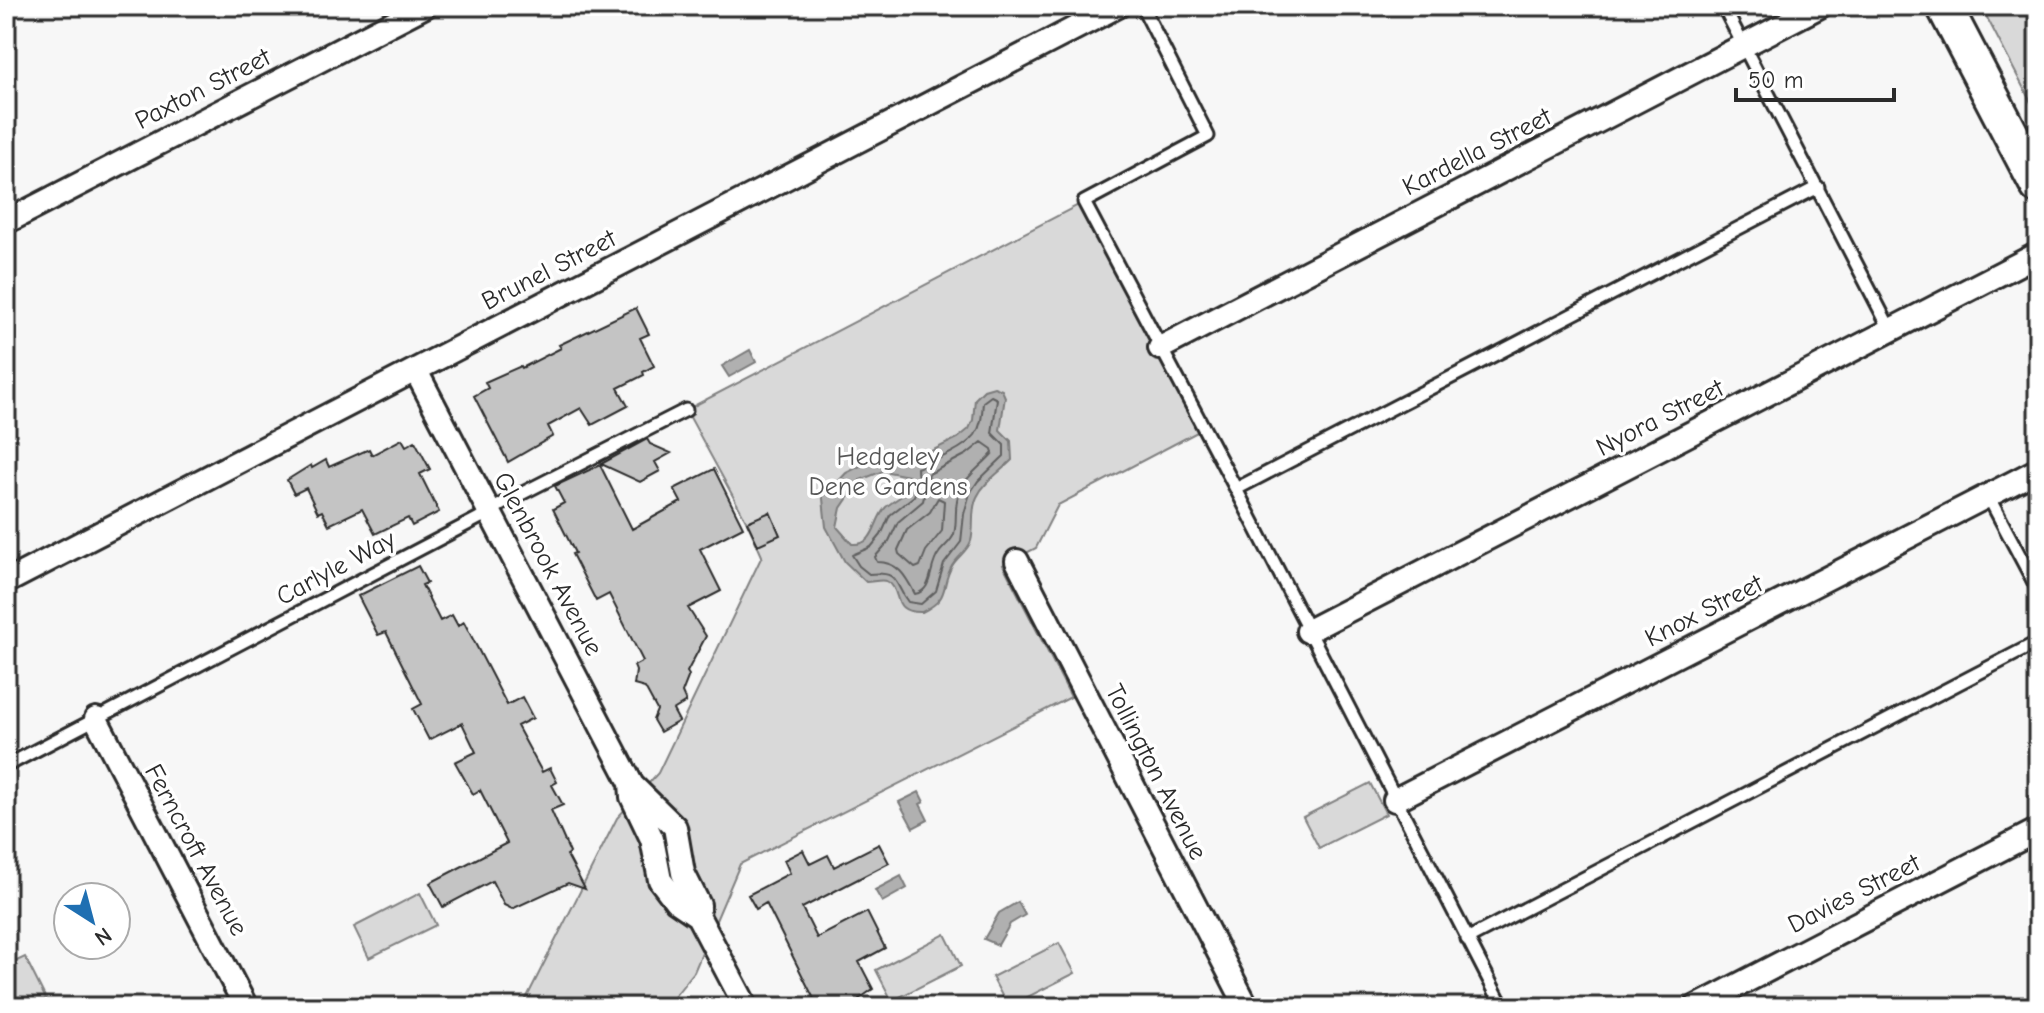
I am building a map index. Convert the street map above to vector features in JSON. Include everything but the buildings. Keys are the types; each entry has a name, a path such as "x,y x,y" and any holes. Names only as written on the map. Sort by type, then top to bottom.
{"main road":[{"path":"1944,6 2038,186"}],"street":[{"name":"Paxton Street","path":"6,222 425,6"},
{"name":"Brunel Street","path":"6,582 1118,6"},
{"name":"Kardella Street","path":"1160,348 1820,6"},
{"name":"Nyora Street","path":"1308,631 2038,254"},
{"name":"Glenbrook Avenue","path":"416,371 631,783 675,827 683,873 699,905 698,916 746,1007"},
{"name":"Knox Street","path":"1395,800 2038,470"},
{"name":"Tollington Avenue","path":"1017,561 1247,1007"},
{"name":"Ferncroft Avenue","path":"96,719 246,1007"},
{"name":"Davies Street","path":"1696,1007 2038,830"}],"lane":[{"path":"1142,6 1208,136 1084,202 1503,1007"},
{"path":"1723,6 1891,331"},
{"path":"1236,489 1818,187"},
{"name":"Carlyle Way","path":"6,766 686,410"},
{"path":"1988,496 2038,590"},
{"path":"1467,939 2038,642"}],"green space":[{"path":"1981,6 2038,6 2038,116"},
{"name":"Hedgeley Dene Gardens","path":"1084,202 1203,429 1058,505 1036,548 1003,565 1071,697 740,864 694,972 666,1007 522,1007 617,818 658,773 762,556 686,410"},
{"path":"1370,783 1386,814 1319,848 1303,817"},
{"path":"420,893 436,925 369,958 354,927"},
{"path":"945,934 961,966 892,1001 876,970"},
{"path":"1059,943 1075,973 1008,1007 992,977"},
{"path":"25,957 50,1007 9,1007 6,1002 6,966"}],"water":[{"path":"750,350 756,362 729,377 722,366"},
{"path":"994,387 1002,390 1005,397 1000,430 1011,441 1012,460 977,497 971,541 948,573 941,597 922,612 905,609 891,585 884,580 866,582 845,562 826,527 822,489 835,485 846,473 868,462 892,458 911,461 958,438 969,429 975,399 984,390","holes":["883,471 909,476 908,491 886,507 870,537 860,544 852,544 837,527 841,508 860,480"]},
{"path":"919,792 924,802 920,804 928,820 913,828 899,802"},
{"path":"901,876 907,888 882,902 875,890"},
{"path":"1018,902 1025,915 1010,924 998,945 984,939 999,913"}]}
